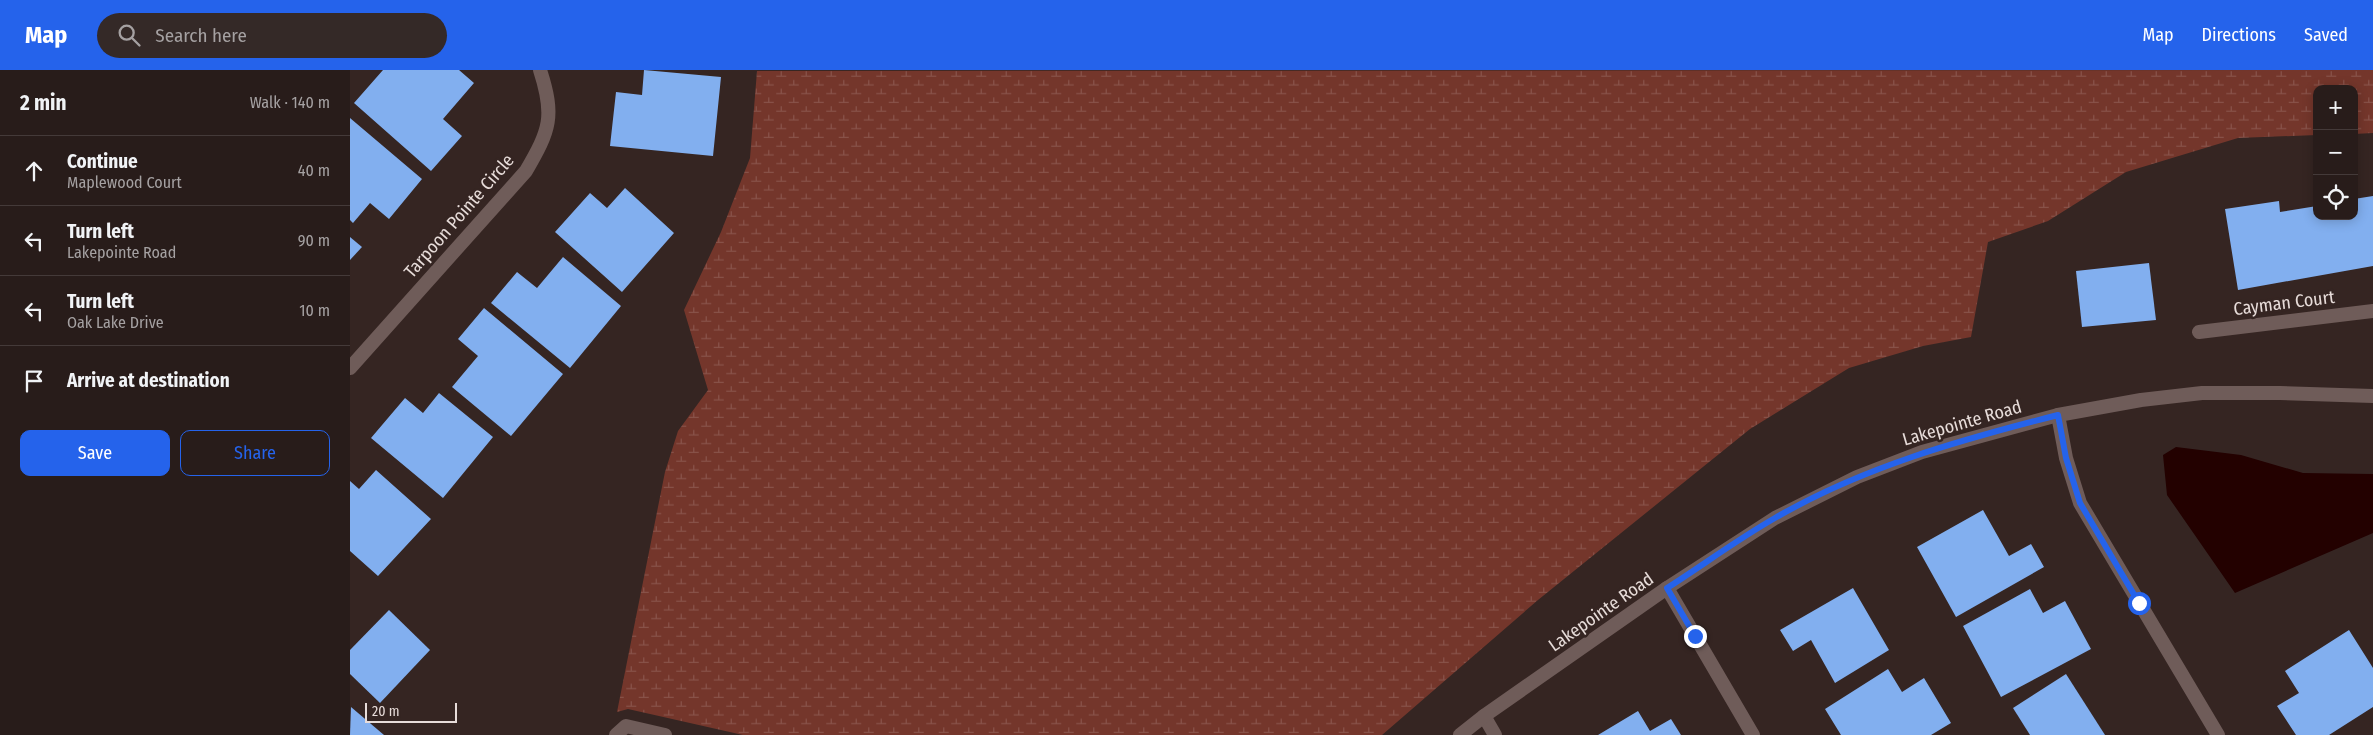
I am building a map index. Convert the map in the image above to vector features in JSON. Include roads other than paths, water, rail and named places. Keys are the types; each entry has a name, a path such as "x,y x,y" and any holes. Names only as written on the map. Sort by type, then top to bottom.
{"street":[{"name":"Tarpoon Pointe Circle","path":"350,368 526,171 541,145 550,120 545,87 540,70"},
{"name":"Cayman Court","path":"2199,332 2373,312"},
{"name":"Lakepointe Road","path":"1460,735 1484,716 1667,588 1775,518 1857,477 1922,452 2058,415 2141,400 2202,393 2373,396"},
{"path":"2058,415 2066,458 2080,503 2218,735"},
{"path":"1667,588 1753,735"},
{"path":"1484,716 1496,735"},
{"path":"616,735 626,726 665,735"}]}
